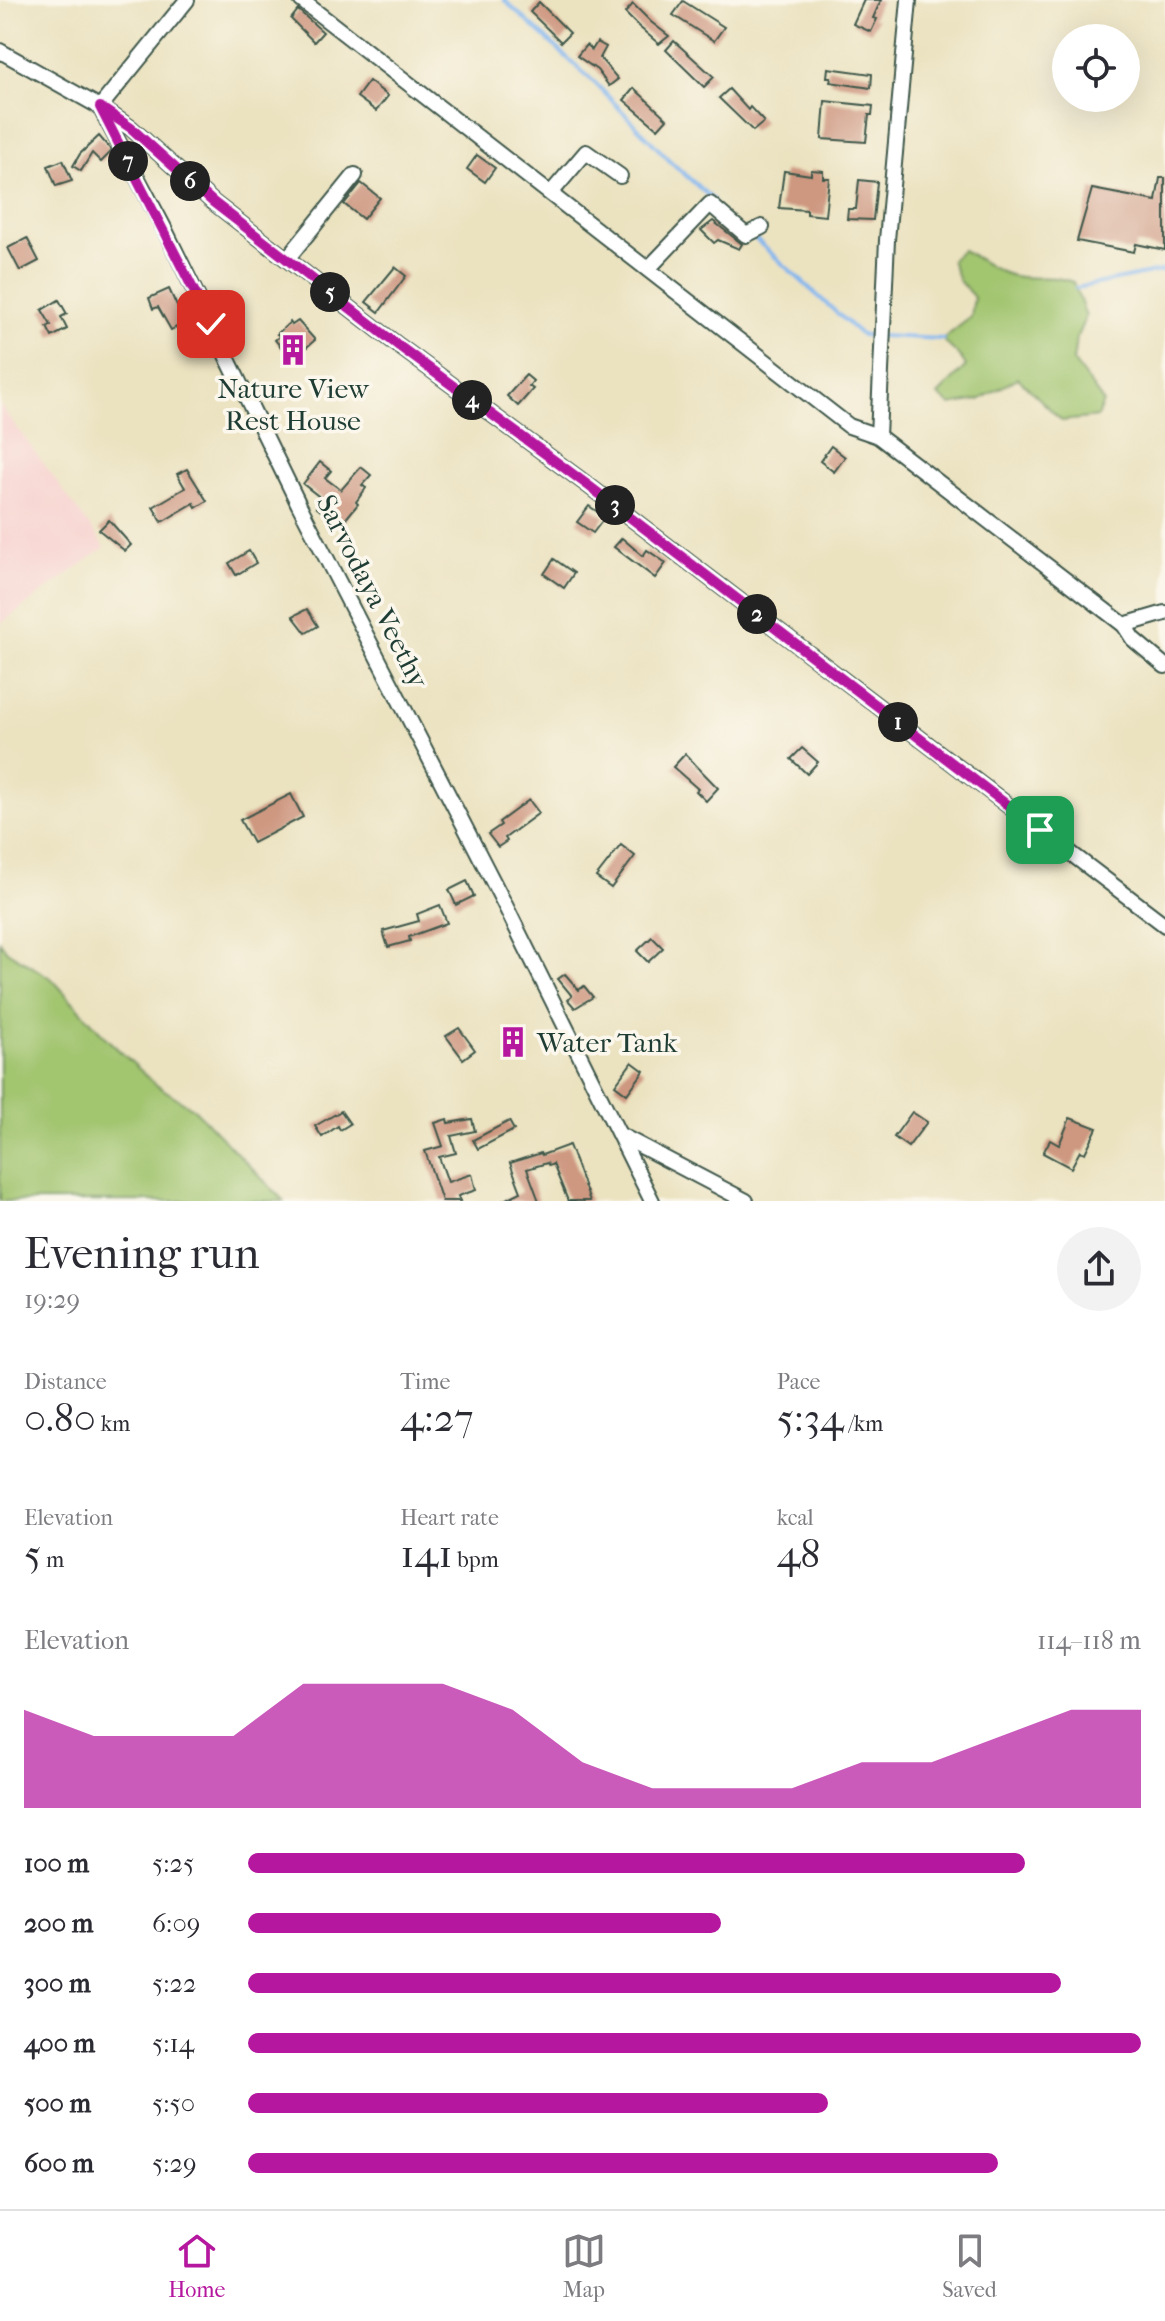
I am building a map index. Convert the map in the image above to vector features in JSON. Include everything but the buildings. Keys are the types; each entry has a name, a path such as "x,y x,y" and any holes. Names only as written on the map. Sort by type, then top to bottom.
{"street":[{"path":"100,107 187,0"},
{"path":"301,0 849,426 878,436 1124,625 1133,639 1165,666"},
{"path":"878,436 887,240 909,0"},
{"path":"0,51 131,128 213,202 1165,925"},
{"name":"Sarvodaya Veethy","path":"100,107 164,228 299,505 503,901 652,1201"},
{"path":"551,193 586,152 620,176"},
{"path":"287,259 355,175"},
{"path":"648,269 710,204 746,235 762,227"},
{"path":"1124,625 1165,613"},
{"path":"619,1135 746,1201"}],"shaded area":[{"path":"0,405 105,547 0,624"}],"green space":[{"path":"962,250 1012,276 1073,282 1086,316 1076,339 1073,361 1103,402 1097,417 1062,421 1018,378 979,400 950,405 938,395 966,366 943,339 971,317 974,297 959,281 951,260"},
{"path":"0,941 7,951 52,979 107,1039 155,1084 194,1109 284,1201 0,1201"}],"waterway":[{"path":"504,0 595,83 670,161 713,200"},
{"path":"752,236 861,335 943,339"},
{"path":"1076,288 1165,270"}],"place":[{"name":"Nature View Rest House","path":"293,350"},
{"name":"Water Tank","path":"513,1042"}],"route":[{"path":"211,324 100,107 131,128 213,202 399,346 589,486 1040,830"}]}
